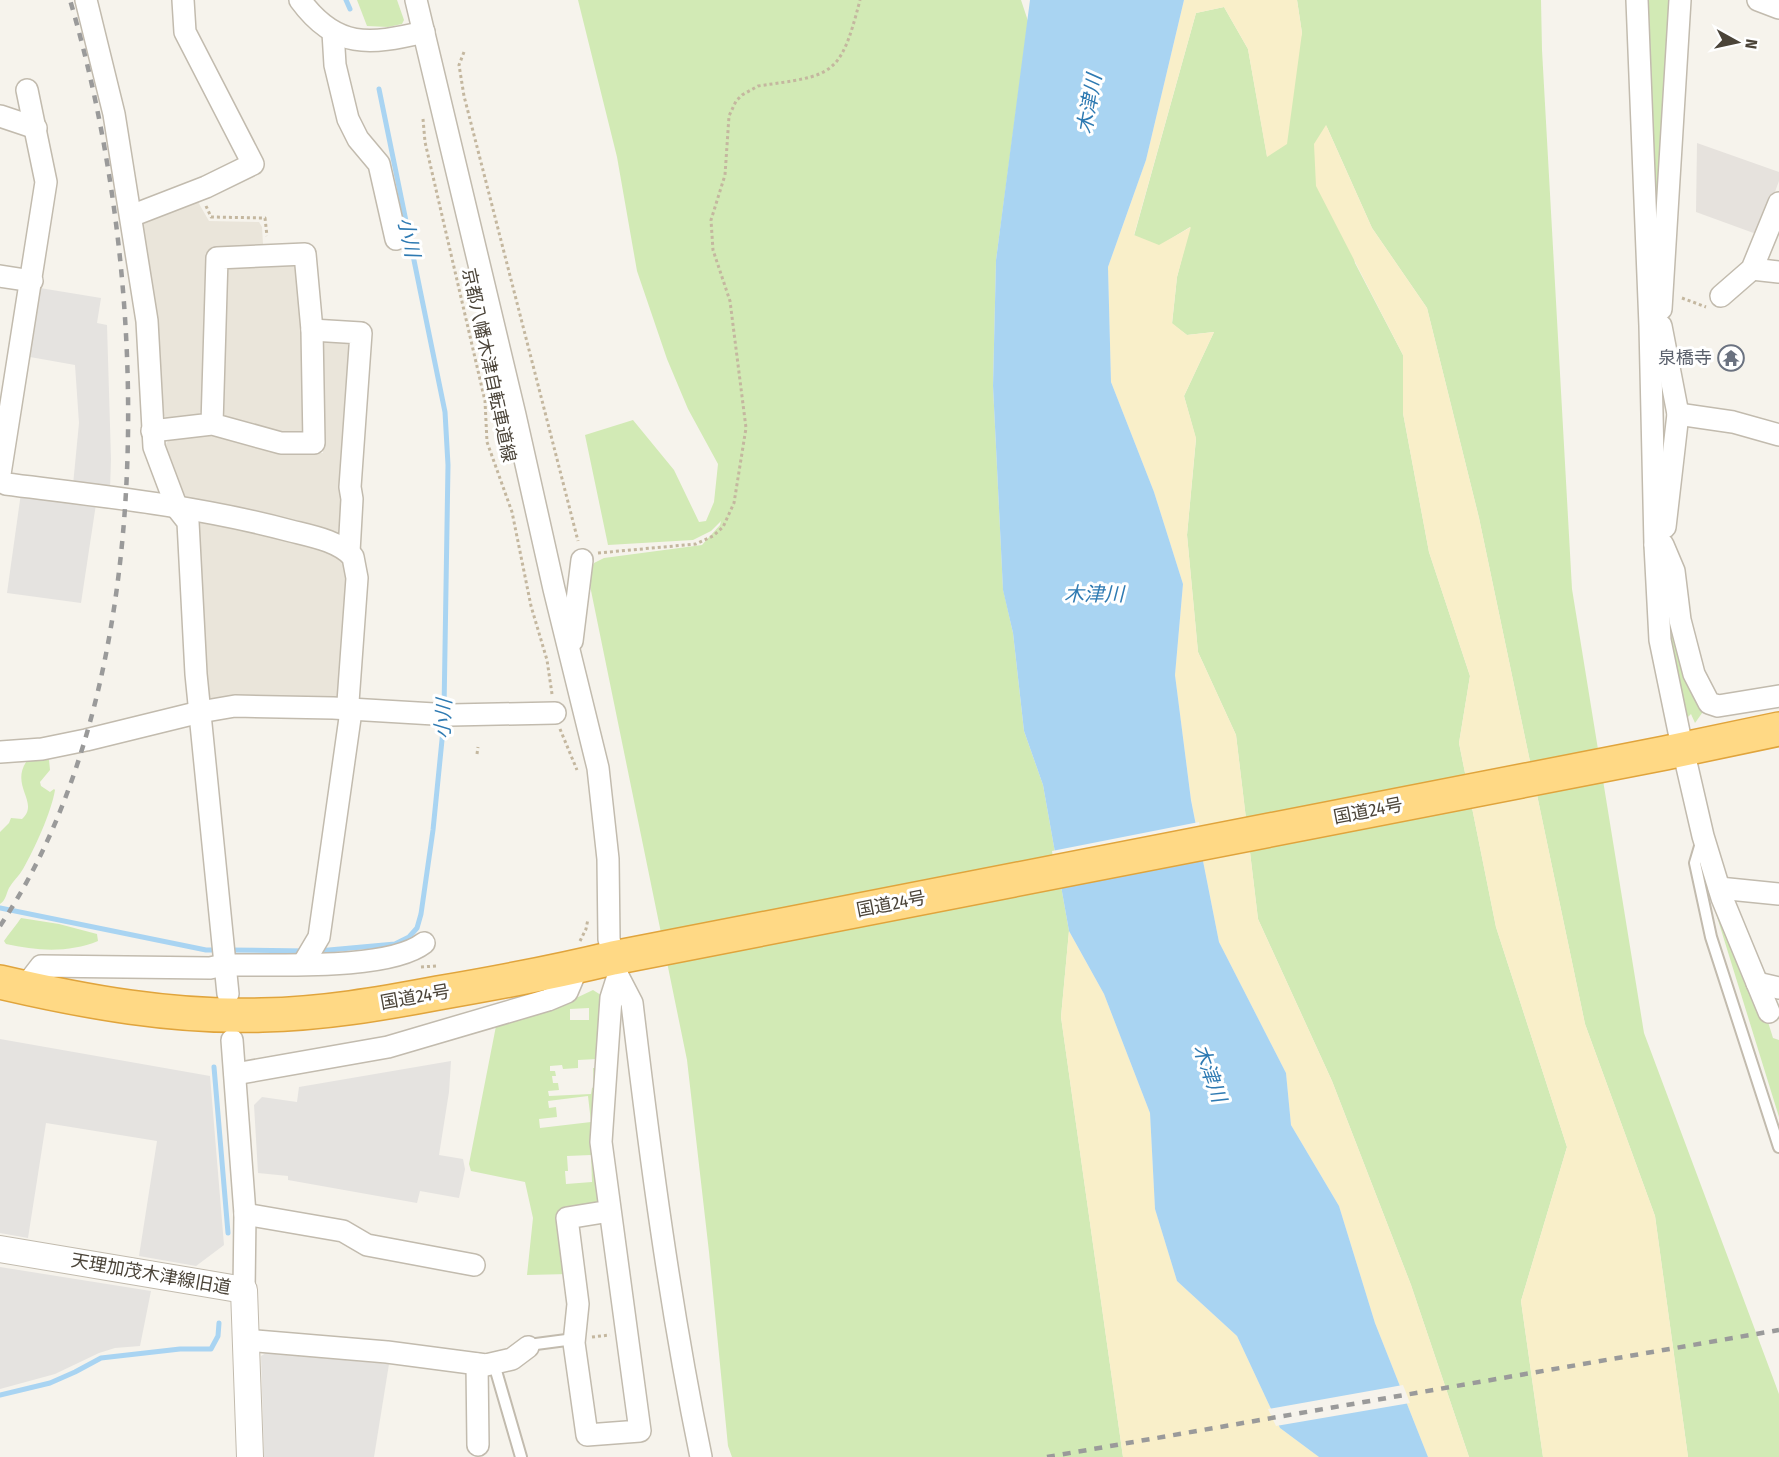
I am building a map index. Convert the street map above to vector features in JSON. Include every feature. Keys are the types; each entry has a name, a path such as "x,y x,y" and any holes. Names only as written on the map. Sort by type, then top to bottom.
{"highway":[{"name":"国道24号","path":"9,984 114,1005 158,1011 260,1015 332,1011 369,1006 579,954 622,962 1779,729"}],"street":[{"path":"86,0 114,114 147,321 154,447 177,508 188,522 200,712 228,994"},
{"path":"131,216 206,187 253,164 185,32 183,0"},
{"path":"300,0 312,16 345,38 371,41 424,32"},
{"path":"416,0 600,777 608,859 609,939 622,962 632,1003 659,1218 676,1329 701,1457"},
{"path":"1637,0 1656,326 1660,640 1678,732 1674,751 1719,888 1769,1012"},
{"path":"1680,0 1671,178 1662,295 1656,326 1678,414 1659,545 1674,571 1680,620 1694,674 1709,703 1718,706 1779,696"},
{"path":"1758,0 1779,8"},
{"path":"333,32 335,65 348,119 358,139 380,164 396,239"},
{"path":"0,474 46,182 27,90"},
{"path":"0,116 36,128"},
{"path":"1721,296 1752,268 1779,203"},
{"path":"152,431 212,424 281,443 314,443 312,330 305,254 217,258 212,424"},
{"path":"1752,268 1779,272"},
{"path":"0,276 32,281"},
{"path":"312,330 362,333 350,487 352,499 349,552"},
{"path":"1678,414 1733,422 1779,435"},
{"path":"0,480 6,484 125,499 271,525 337,545 349,552 355,561 357,578 350,718 334,838 308,955"},
{"path":"570,654 582,560"},
{"path":"0,752 42,749 235,706 451,715 555,713"},
{"path":"1719,888 1779,894"},
{"path":"9,984 40,966 210,968 223,956 308,955 381,960 410,952 424,943"},
{"path":"235,1074 388,1047 548,1000 567,992 579,954"},
{"path":"610,1211 567,1218 578,1304 574,1339 587,1435 640,1431 601,1142 611,998 622,962"},
{"path":"1757,983 1779,988"},
{"path":"232,1040 245,1214 244,1290"},
{"path":"245,1214 343,1231 367,1245 474,1265"},
{"name":"天理加茂木津線旧道","path":"0,1249 244,1290 250,1457"},
{"path":"245,1340 387,1352 486,1364 512,1359 528,1347"},
{"path":"478,1445 486,1364"}],"lane":[{"path":"1703,836 1695,863 1711,937 1779,1147"},
{"path":"528,1347 574,1339"},
{"path":"486,1364 521,1457"}],"path":[{"path":"464,52 459,65 464,96 582,560 596,553 696,544 713,536 723,527 734,504 746,428 730,301 713,250 711,220 725,175 729,116 736,101 758,86 818,76 835,65 846,46 860,0"},
{"name":"京都八幡木津自転車道線","path":"423,118 425,142 485,400 487,442 512,512 531,606 547,660 555,713 562,736 580,776"},
{"path":"199,188 211,217 265,218 269,256"},
{"path":"1662,295 1691,300 1700,306 1709,307 1721,296"},
{"path":"477,754 478,747"},
{"path":"579,954 588,917"},
{"path":"574,1339 626,1333"}],"shaded area":[{"path":"1697,143 1779,172 1779,181 1759,235 1696,212"},
{"path":"194,195 209,221 259,222 262,227 263,244 260,247 209,252 203,409 196,417 169,420 160,413 159,333 153,328 139,225"},
{"path":"291,263 299,270 305,427 300,434 279,434 228,421 222,413 225,274 232,266"},
{"path":"40,288 101,298 97,323 107,325 110,490 73,485 79,423 75,365 30,357"},
{"path":"331,336 349,338 356,346 344,537 192,504 184,497 164,447 171,437 209,434 276,451 323,453 322,343"},
{"path":"21,493 96,504 81,603 7,593"},
{"path":"197,519 317,543 350,566 342,701 215,704 208,697"},
{"path":"0,1039 210,1076 224,1245 196,1266 139,1256 157,1141 46,1123 28,1238 0,1233"},
{"path":"451,1061 449,1092 439,1155 463,1159 465,1169 459,1198 420,1191 417,1203 288,1180 288,1176 258,1173 254,1105 262,1097 297,1102 299,1087"},
{"path":"0,1267 151,1291 140,1346 115,1348 55,1374 0,1389"},
{"path":"266,1353 389,1364 374,1457 264,1457 261,1356"}],"green space":[{"path":"357,0 397,0 404,20 402,24 388,27 367,26"},
{"path":"578,0 1021,0 1028,21 996,260 993,386 1003,589 1013,633 1024,731 1043,785 1069,931 1061,1017 1123,1457 732,1457 728,1446 687,1060 588,576 594,563 604,558 702,545 721,521 711,531 693,540 608,545 585,435 633,420 674,470 699,522 706,521 714,502 718,464 688,409 667,359 637,271 617,157"},
{"path":"1297,0 1541,0 1572,589 1644,1033 1779,1394 1779,1457 1688,1457 1655,1216 1585,1024 1479,518 1427,308 1372,228 1326,125 1355,263 1403,355 1403,413 1429,552 1470,676 1459,743 1496,927 1567,1147 1521,1301 1543,1457 1469,1457 1411,1285 1332,1081 1258,919 1236,735 1198,652 1187,535 1196,439 1184,396 1214,332 1187,335 1172,324 1177,277 1190,227 1159,246 1134,236 1196,13 1224,7 1248,49 1267,156 1302,33"},
{"path":"1643,0 1672,0 1659,283"},
{"path":"1667,574 1707,706 1695,723 1691,714 1687,718 1666,623"},
{"path":"44,757 49,760 50,770 40,782 41,786 50,792 55,790 50,809 28,861 0,904 0,832 11,818 22,819 27,813 27,799 21,777 23,768 29,758"},
{"path":"1714,907 1748,984 1768,1022 1773,1038 1779,1040 1779,1117"},
{"path":"21,918 59,924 97,934 98,941 76,948 53,950 6,944 4,941"},
{"path":"593,990 604,997 597,1099 593,1101 592,1147 599,1206 561,1213 569,1274 527,1275 533,1218 525,1182 471,1171 469,1164 496,1026 555,1008","holes":["589,1008 589,1020 570,1020 570,1009","597,1059 597,1068 593,1068 594,1087 591,1094 549,1096 548,1091 559,1090 558,1083 553,1083 552,1076 556,1076 555,1071 550,1071 550,1066 562,1065 563,1069 578,1068 578,1060","588,1096 591,1122 540,1128 539,1119 557,1117 556,1107 549,1108 548,1101","591,1155 592,1182 566,1184 567,1156"]}],"sand":[{"path":"1184,0 1297,0 1302,33 1287,144 1267,157 1248,49 1224,7 1196,13 1134,235 1159,245 1191,227 1177,277 1172,323 1187,335 1214,332 1184,396 1196,438 1187,535 1198,652 1236,735 1258,919 1332,1081 1411,1285 1469,1457 1428,1457 1375,1323 1339,1206 1291,1125 1286,1073 1219,942 1191,799 1175,675 1183,584 1154,492 1111,382 1108,267 1146,160"},
{"path":"1326,125 1372,228 1427,308 1479,518 1585,1024 1655,1216 1688,1457 1543,1457 1521,1301 1567,1147 1496,927 1459,743 1470,676 1429,552 1403,413 1403,355 1316,186 1314,144"},
{"path":"1069,931 1104,994 1150,1113 1155,1209 1177,1281 1237,1336 1280,1428 1319,1457 1123,1457 1061,1017"}],"water":[{"name":"木津川","path":"1030,0 1184,0 1146,160 1108,267 1111,382 1154,492 1183,584 1175,675 1191,800 1219,942 1286,1073 1291,1125 1339,1206 1375,1323 1428,1457 1319,1457 1280,1428 1237,1336 1177,1281 1155,1209 1150,1113 1104,994 1069,931 1043,785 1024,731 1013,633 1003,590 993,386 996,260"}],"pier":[{"path":"1199,822 1200,829 1053,858 1052,851"},
{"path":"1403,1385 1410,1403 1276,1426 1268,1409"}],"waterway":[{"name":"小川","path":"346,0 350,9"},
{"name":"小川","path":"379,89 445,412 448,465 444,710"},
{"name":"小川","path":"318,951 395,944 409,937 417,928 433,830 444,720"},
{"name":"小川","path":"0,908 206,950 219,950"},
{"name":"小川","path":"228,950 306,951"},
{"path":"214,1067 228,1233"},
{"path":"0,1395 50,1383 101,1358 180,1349 211,1349 218,1336 219,1323"}],"railway":[{"path":"0,926 53,827 92,716 116,598 127,474 127,349 116,226 97,108 70,0"},
{"path":"1047,1457 1779,1330"}],"place":[{"name":"泉橋寺","path":"1731,358"}]}
